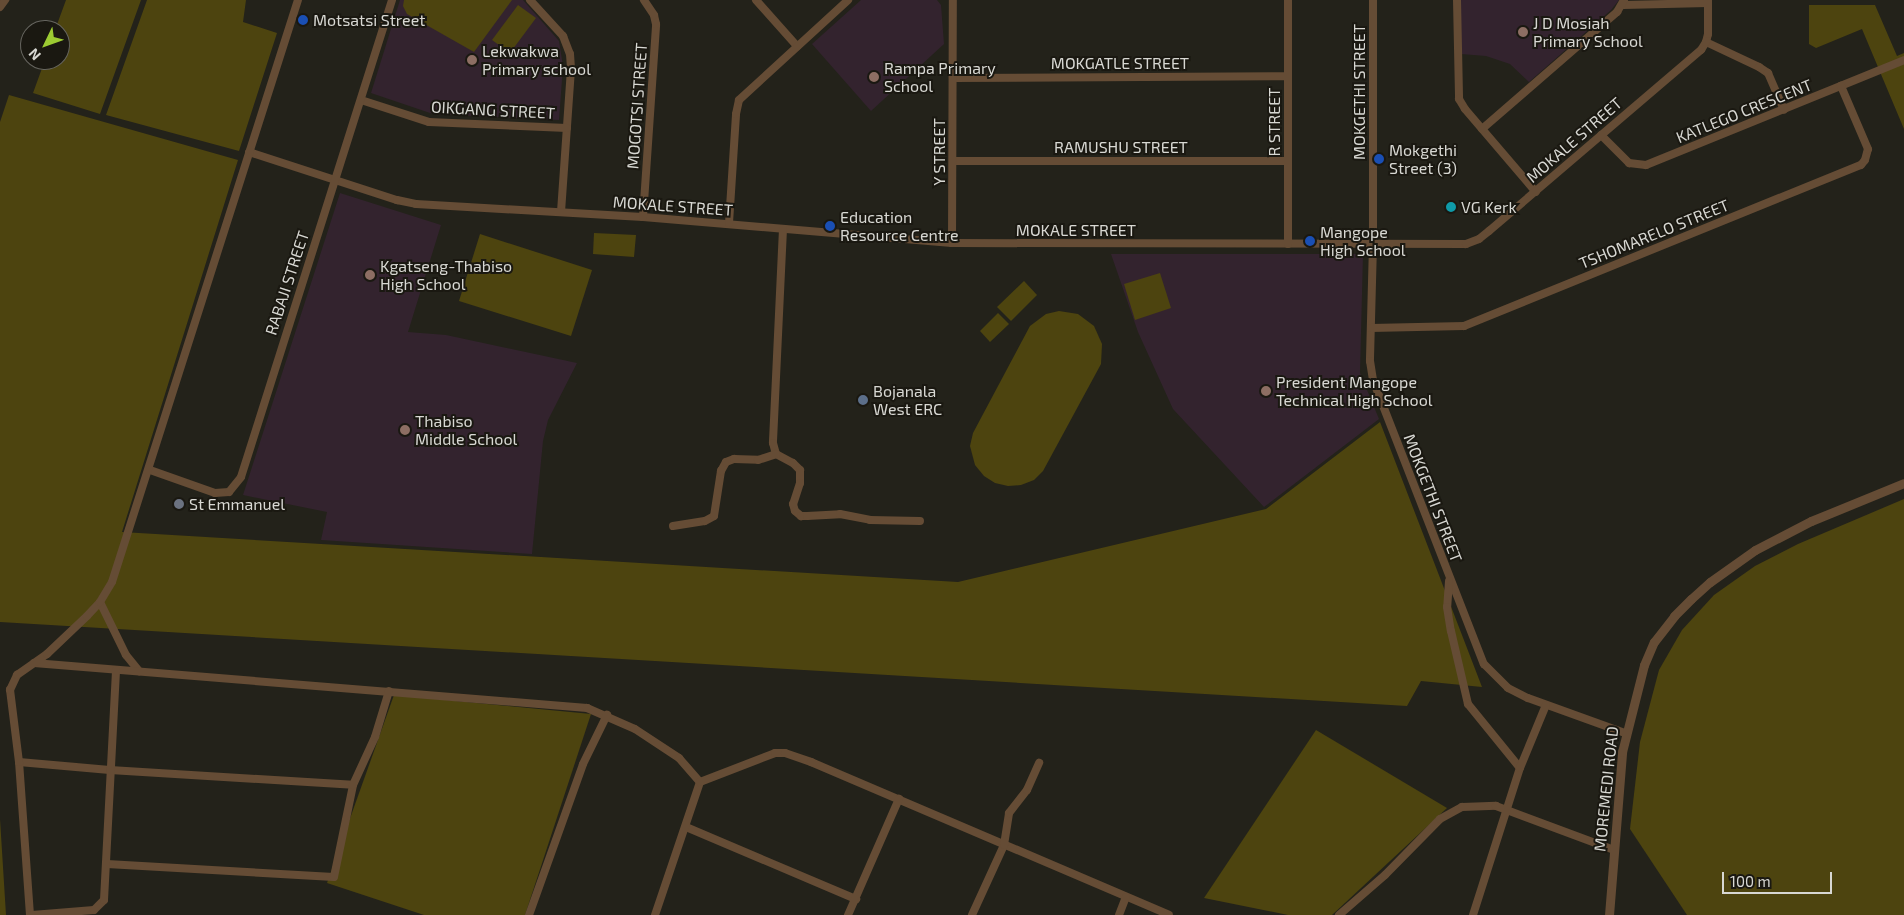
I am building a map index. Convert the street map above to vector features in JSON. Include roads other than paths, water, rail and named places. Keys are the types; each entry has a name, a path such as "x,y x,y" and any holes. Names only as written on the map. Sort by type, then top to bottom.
{"street":[{"path":"0,7 5,0"},
{"path":"116,670 110,770 106,894 102,904 94,910 31,915 19,762 10,690 17,675 47,654 100,602 112,582 138,496 150,470 298,0"},
{"name":"RABAJI STREET","path":"150,470 215,492 229,492 237,484 392,0"},
{"path":"530,0 554,26 568,46 571,69 560,212"},
{"name":"MOGOTSI STREET","path":"643,217 656,24 654,15 644,0"},
{"path":"756,0 797,46"},
{"path":"729,223 736,114 739,100 848,0"},
{"name":"Y STREET","path":"952,243 953,0"},
{"name":"R STREET","path":"1288,0 1288,244"},
{"name":"MOKGETHI STREET","path":"1373,0 1373,244 1370,361 1373,380 1484,664 1508,688 1546,705 1625,732"},
{"path":"1457,0 1459,98 1482,129 1536,192"},
{"path":"1482,129 1623,2 1708,1 1706,42 1768,73 1784,110"},
{"name":"MOKALE STREET","path":"334,180 416,204 729,223 952,243 1450,244 1471,242 1489,231 1536,192 1694,56 1706,42"},
{"name":"KATLEGO CRESCENT","path":"1601,135 1629,163 1641,166 1784,110 1904,60"},
{"name":"MOKGATLE STREET","path":"953,78 1287,76"},
{"name":"TSHOMARELO STREET","path":"1371,328 1464,326 1861,165 1865,160 1868,149 1841,86"},
{"name":"OIKGANG STREET","path":"360,100 429,122 567,128"},
{"path":"250,152 334,180"},
{"name":"RAMUSHU STREET","path":"953,162 1288,160"},
{"path":"776,454 773,443 783,229"},
{"path":"674,526 705,521 714,516 721,471 726,462 734,459 758,460 776,454 793,463 800,470 800,483 793,504 801,516 840,514 870,520 920,522"},
{"name":"MOREMEDI ROAD","path":"1609,915 1625,732 1644,664 1654,642 1674,616 1710,582 1755,550 1781,536 1904,483"},
{"path":"1449,578 1448,614 1468,704 1520,768"},
{"path":"100,602 126,655 139,671"},
{"path":"34,663 575,706 607,715 635,729 679,758 700,782"},
{"path":"107,864 334,877 353,785 375,737 389,691"},
{"path":"1473,915 1520,768 1546,705"},
{"path":"529,915 583,764 607,715"},
{"path":"655,915 700,782 764,755 786,754 898,799 1169,915"},
{"path":"19,762 110,770 353,785"},
{"path":"972,915 1004,845 1009,814 1027,790 1039,763"},
{"path":"848,915 898,799"},
{"path":"1338,915 1385,875 1447,814 1471,806 1496,806 1614,850"},
{"path":"686,827 856,899"},
{"path":"1119,915 1126,897"}],"place":[{"name":"Motsatsi Street","path":"303,20"},
{"name":"J D Mosiah Primary School","path":"1523,32"},
{"name":"Lekwakwa Primary school","path":"472,60"},
{"name":"Rampa Primary School","path":"874,77"},
{"name":"Mokgethi Street (3)","path":"1379,159"},
{"name":"VG Kerk","path":"1451,207"},
{"name":"Education Resource Centre","path":"830,226"},
{"name":"Mangope High School","path":"1310,241"},
{"name":"Kgatseng-Thabiso High School","path":"370,275"},
{"name":"President Mangope Technical High School","path":"1266,391"},
{"name":"Bojanala West ERC","path":"863,400"},
{"name":"Thabiso Middle School","path":"405,430"},
{"name":"St Emmanuel","path":"179,504"}]}
